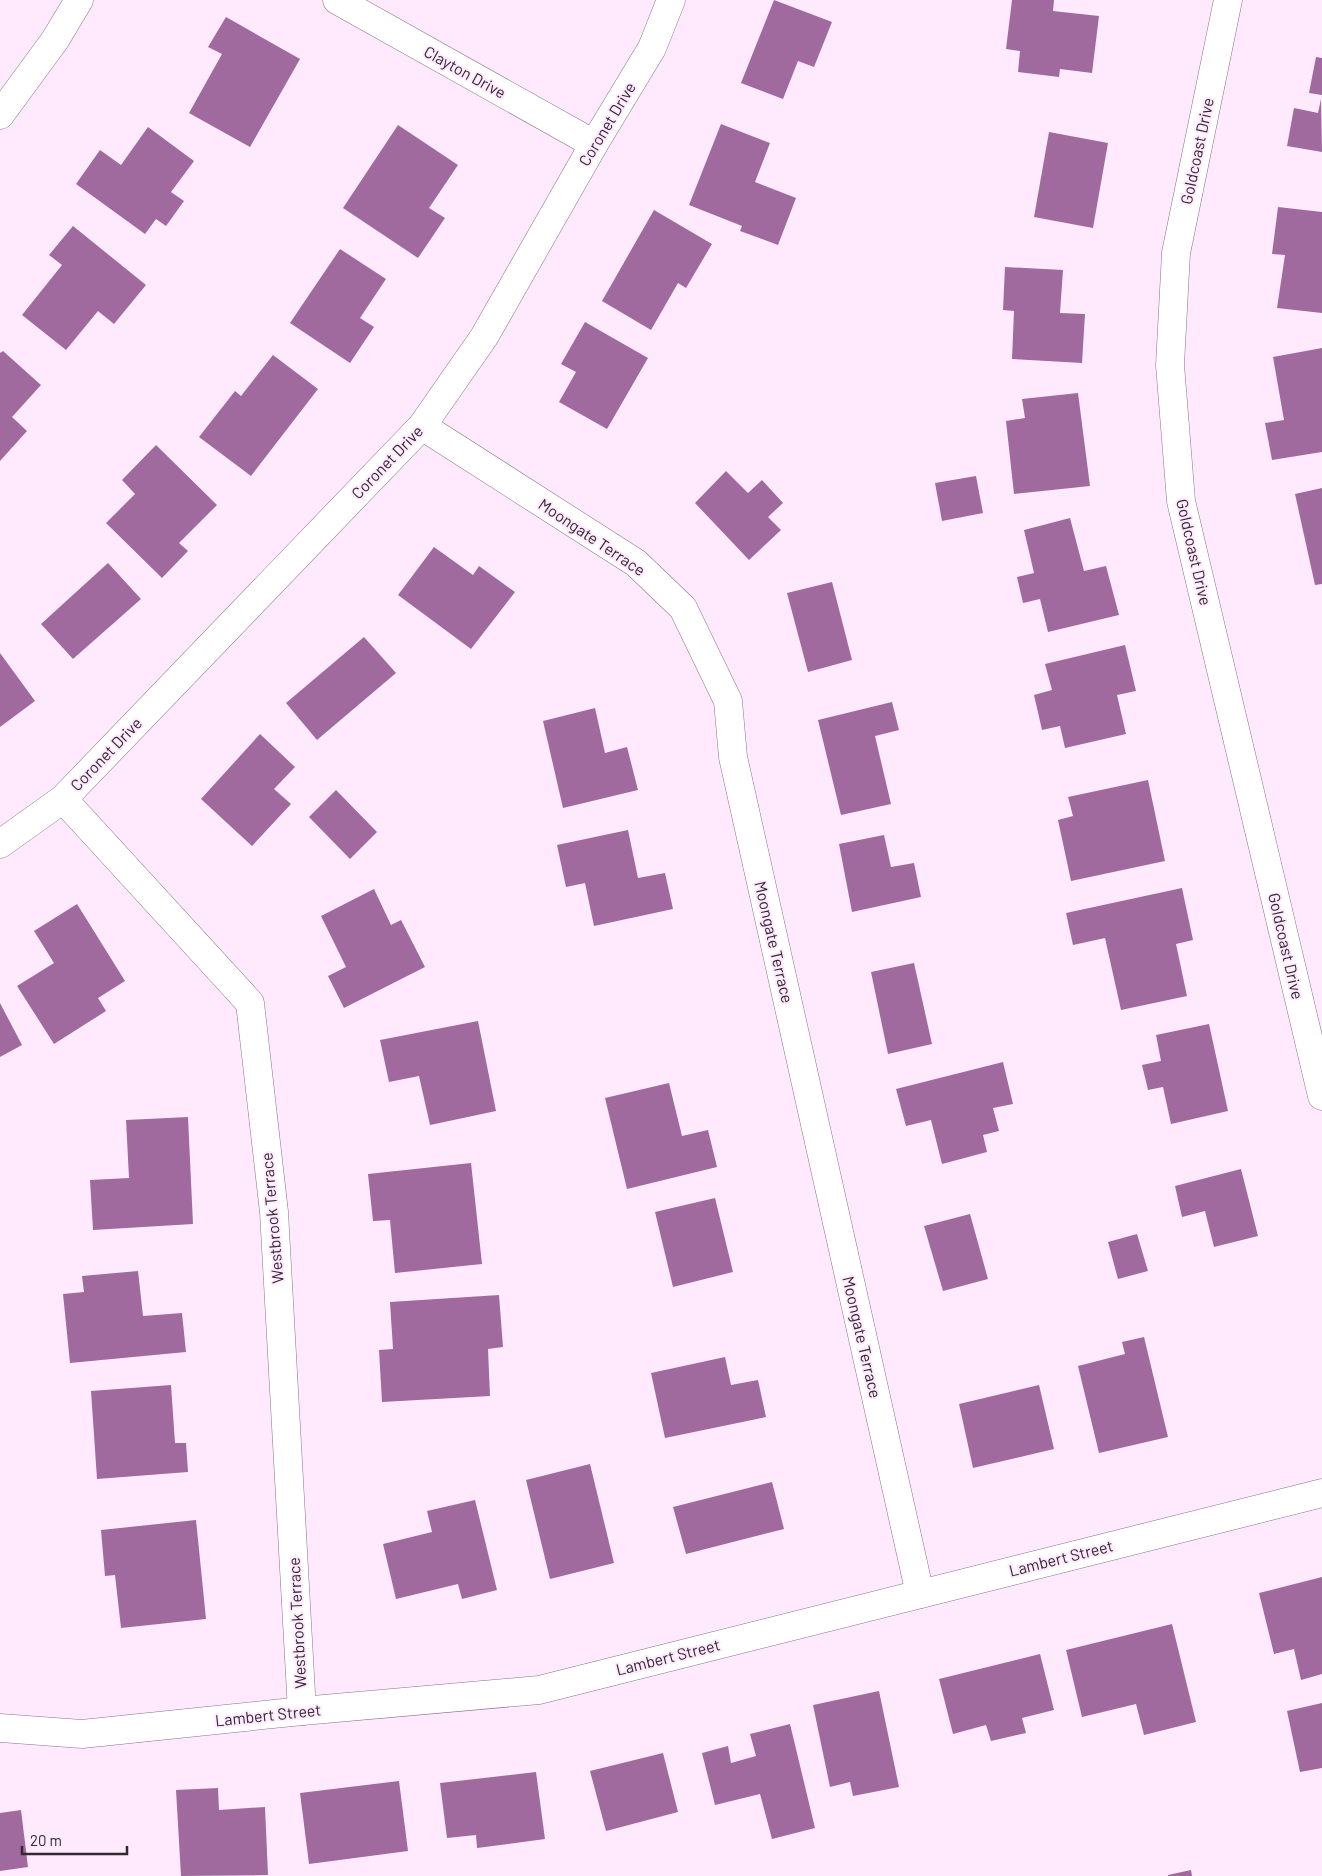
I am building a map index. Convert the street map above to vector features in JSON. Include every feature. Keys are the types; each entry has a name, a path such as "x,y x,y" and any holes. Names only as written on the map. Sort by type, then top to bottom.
{"street":[{"path":"0,115 54,40 79,0"},
{"name":"Clayton Drive","path":"337,0 594,144"},
{"name":"Coronet Drive","path":"0,844 63,799 422,426 484,337 594,144 652,48 671,0"},
{"name":"Goldcoast Drive","path":"1228,0 1176,253 1170,366 1181,501 1322,1096"},
{"name":"Moongate Terrace","path":"422,426 636,563 682,608 728,701 733,757 920,1594"},
{"name":"Westbrook Terrace","path":"63,799 250,1003 274,1212 302,1711"},
{"name":"Lambert Street","path":"0,1728 82,1734 302,1711 539,1690 1322,1492"}],"building":[{"path":"774,0 832,22 814,67 798,61 783,99 741,83"},
{"path":"1012,0 1054,0 1053,11 1099,16 1092,73 1060,69 1059,77 1018,72 1020,51 1006,49"},
{"path":"226,17 300,59 250,147 189,113 222,54 208,47"},
{"path":"1316,57 1322,58 1322,95 1309,93"},
{"path":"1321,99 1322,152 1287,146 1294,108 1318,113"},
{"path":"721,124 770,143 755,182 796,198 778,245 740,231 742,226 689,205"},
{"path":"398,125 458,165 429,208 445,218 418,258 343,208"},
{"path":"148,127 194,161 171,192 184,201 166,226 156,219 145,234 76,184 100,150 121,165"},
{"path":"1049,132 1108,143 1093,228 1034,217"},
{"path":"1278,207 1322,212 1322,313 1277,308 1285,255 1272,254"},
{"path":"654,210 712,244 686,288 678,283 651,330 602,301"},
{"path":"73,226 146,285 114,324 98,311 66,350 22,315 62,265 49,255"},
{"path":"340,249 386,279 360,318 374,327 350,363 290,323"},
{"path":"1005,267 1063,270 1060,313 1085,314 1082,363 1012,359 1014,311 1003,310"},
{"path":"585,322 648,358 607,429 559,402 576,372 561,364"},
{"path":"1322,348 1322,452 1272,460 1265,423 1284,420 1273,357"},
{"path":"3,351 41,385 12,417 27,431 0,461 0,353"},
{"path":"273,355 318,389 251,476 199,437 235,391 241,396"},
{"path":"1078,393 1090,486 1014,494 1006,421 1025,418 1022,399"},
{"path":"156,445 217,505 179,543 188,551 162,578 106,523 135,494 122,480"},
{"path":"726,471 748,493 762,480 783,503 768,517 781,530 749,560 695,503"},
{"path":"976,476 983,513 942,521 935,483"},
{"path":"1322,488 1322,584 1315,585 1295,494"},
{"path":"1070,518 1084,571 1106,566 1119,615 1048,632 1040,599 1023,603 1017,577 1034,573 1024,530"},
{"path":"434,547 473,575 479,566 515,592 471,649 398,595"},
{"path":"108,563 141,599 73,659 41,624"},
{"path":"832,582 852,660 808,672 787,593"},
{"path":"364,637 396,673 317,740 286,703"},
{"path":"1125,645 1136,691 1117,695 1126,734 1065,748 1060,726 1042,730 1034,695 1052,690 1045,664"},
{"path":"0,653 35,701 0,727"},
{"path":"892,702 899,730 875,736 891,804 841,815 818,720"},
{"path":"595,708 605,753 627,747 638,790 563,808 543,721"},
{"path":"260,734 295,767 274,789 291,804 252,846 201,799"},
{"path":"1148,780 1165,861 1071,881 1058,820 1073,816 1068,797"},
{"path":"336,790 377,832 350,859 309,817"},
{"path":"628,830 638,878 665,873 673,909 594,926 585,883 566,887 557,845"},
{"path":"884,835 891,867 914,863 921,897 852,912 839,844"},
{"path":"1182,888 1193,940 1176,944 1187,996 1121,1010 1105,938 1073,945 1066,913"},
{"path":"374,889 391,925 401,920 425,967 344,1008 328,976 346,967 321,916"},
{"path":"77,904 125,981 98,998 106,1011 54,1044 17,986 54,963 34,931"},
{"path":"914,963 932,1044 888,1054 871,972"},
{"path":"0,1003 22,1045 0,1057"},
{"path":"478,1021 496,1111 430,1125 419,1076 389,1082 380,1040"},
{"path":"1209,1024 1228,1111 1171,1124 1163,1087 1148,1090 1142,1065 1161,1061 1156,1035"},
{"path":"1003,1062 1013,1104 993,1108 999,1131 983,1135 987,1152 942,1164 931,1120 906,1126 896,1089"},
{"path":"669,1083 682,1136 708,1130 717,1167 627,1189 605,1098"},
{"path":"188,1117 193,1224 93,1230 90,1180 129,1178 126,1120"},
{"path":"471,1163 482,1264 395,1273 390,1220 373,1221 368,1174"},
{"path":"1241,1169 1258,1236 1214,1247 1205,1211 1182,1217 1175,1186"},
{"path":"715,1198 733,1272 673,1287 655,1212"},
{"path":"970,1214 988,1279 943,1291 924,1226"},
{"path":"1137,1234 1148,1271 1118,1279 1108,1242"},
{"path":"138,1271 143,1316 182,1313 186,1352 70,1363 63,1294 84,1292 82,1276"},
{"path":"499,1295 503,1347 488,1349 490,1396 382,1402 379,1350 393,1349 390,1302"},
{"path":"1144,1337 1168,1437 1099,1453 1078,1366 1125,1354 1122,1342"},
{"path":"725,1357 731,1385 758,1380 766,1417 665,1438 651,1373"},
{"path":"171,1385 175,1443 186,1443 188,1472 97,1479 91,1391"},
{"path":"1039,1385 1054,1449 973,1468 959,1404"},
{"path":"590,1464 614,1563 550,1579 526,1480"},
{"path":"772,1482 784,1529 686,1554 673,1507"},
{"path":"475,1500 497,1590 462,1599 458,1584 396,1599 383,1544 432,1532 427,1511"},
{"path":"196,1520 206,1619 121,1628 115,1575 105,1576 101,1530"},
{"path":"1322,1577 1322,1674 1301,1680 1294,1649 1274,1654 1259,1593"},
{"path":"1172,1624 1196,1722 1144,1735 1136,1704 1082,1717 1066,1650"},
{"path":"1040,1654 1054,1710 1022,1718 1026,1733 991,1741 986,1725 953,1734 939,1679"},
{"path":"879,1691 899,1787 853,1796 850,1782 830,1787 813,1705"},
{"path":"1322,1703 1322,1768 1300,1772 1287,1711"},
{"path":"790,1724 815,1828 772,1839 760,1794 715,1805 702,1753 728,1746 731,1763 756,1756 750,1734"},
{"path":"663,1753 678,1812 606,1831 590,1771"},
{"path":"536,1772 545,1839 477,1848 476,1835 447,1838 440,1783"},
{"path":"399,1781 408,1851 309,1864 300,1793"},
{"path":"218,1788 219,1810 265,1807 268,1875 181,1876 176,1790"},
{"path":"21,1810 28,1867 0,1871 0,1813"},
{"path":"1191,1870 1192,1876 1168,1876 1168,1875"}]}
